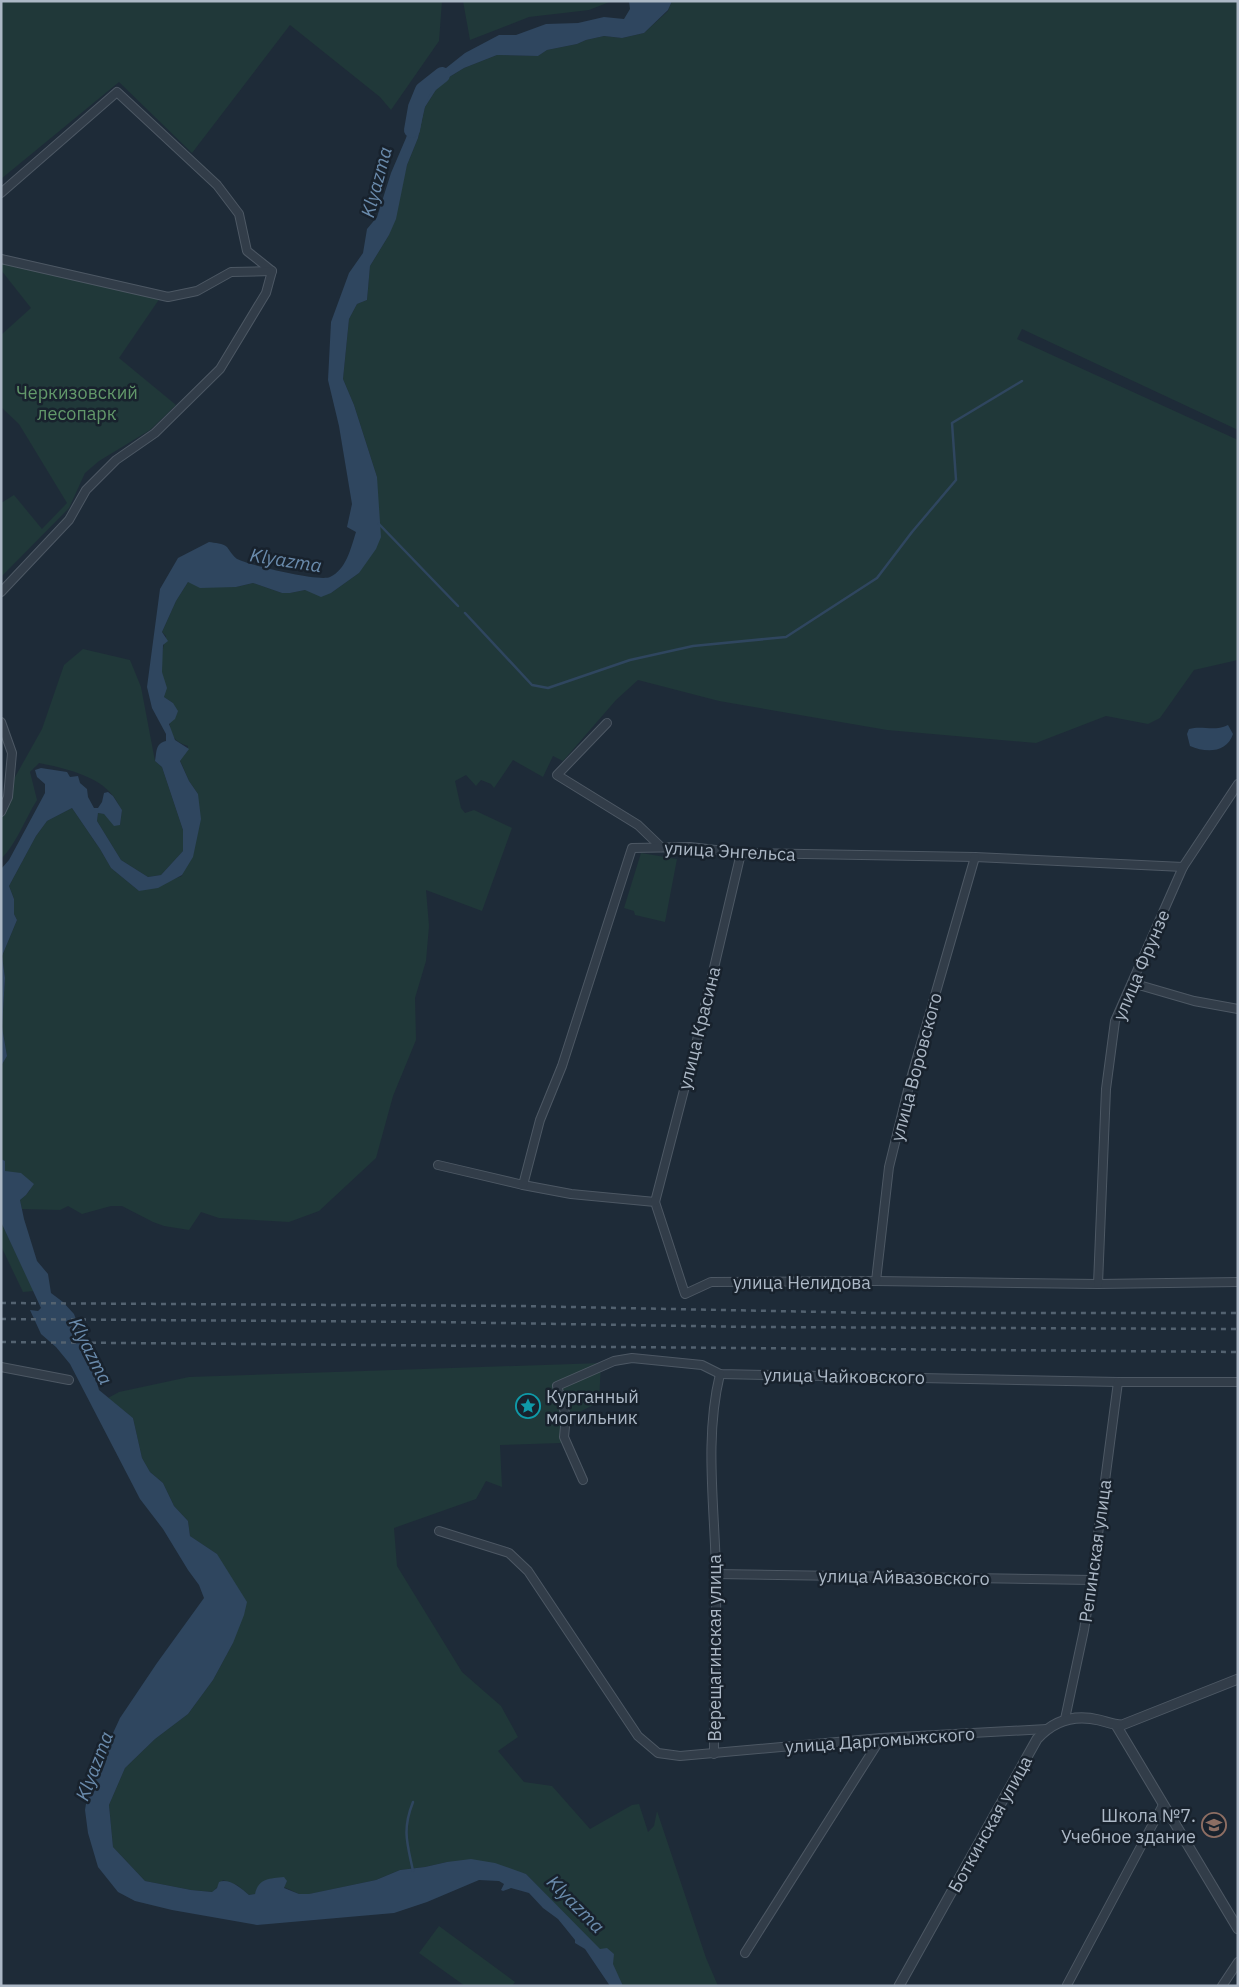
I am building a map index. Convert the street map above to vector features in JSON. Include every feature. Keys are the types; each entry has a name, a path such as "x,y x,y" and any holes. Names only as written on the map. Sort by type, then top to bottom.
{"street":[{"path":"1,193 118,92 217,185 239,214 248,251 272,271"},
{"path":"1,259 168,296 197,291 231,272 272,271"},
{"path":"1,592 69,520 86,490 116,460 155,433 220,370 266,293 272,271"},
{"path":"1,722 12,753 8,797 1,812"},
{"path":"607,723 557,775 638,825 660,847"},
{"name":"улица Фрунзе","path":"1098,1284 1106,1090 1115,1021 1183,867 1238,784"},
{"name":"улица Энгельса","path":"523,1185 540,1120 562,1066 632,848 690,847 741,853 975,857 1183,867"},
{"name":"улица Красина","path":"655,1202 697,1040 741,853"},
{"name":"улица Воровского","path":"876,1281 889,1166 910,1082 975,857"},
{"path":"1132,983 1194,1002 1238,1009"},
{"path":"438,1165 571,1194 655,1202"},
{"name":"улица Нелидова","path":"655,1202 685,1294 711,1282 876,1281 1098,1284 1238,1282"},
{"name":"улица Чайковского","path":"583,1480 564,1437 566,1416 557,1386 614,1361 632,1358 702,1365 720,1374 1118,1382 1238,1382"},
{"path":"3,1367 70,1380"},
{"name":"Верещагинская улица","path":"439,1531 509,1553 528,1571 638,1736 658,1753 680,1756 714,1754 716,1574 711,1492 714,1396 720,1374"},
{"name":"Репинская улица","path":"1065,1719 1084,1630 1092,1580 1118,1382"},
{"name":"улица Айвазовского","path":"716,1574 1092,1580"},
{"path":"1116,1725 1122,1725 1238,1679"},
{"name":"Боткинская улица","path":"899,1986 1037,1739 1046,1728 1065,1719 1096,1719 1116,1725"},
{"path":"1116,1725 1238,1929"},
{"name":"улица Даргомыжского","path":"714,1754 881,1738 1046,1728"},
{"path":"745,1953 881,1738"},
{"path":"1066,1985 1163,1805"},
{"path":"1222,1986 1238,1962"}],"green space":[{"path":"1,1 442,1 439,41 391,110 380,97 290,25 192,153 119,82 1,179"},
{"path":"463,1 612,1 589,10 529,17 470,40"},
{"path":"672,1 1238,1 1238,430 1022,329 1017,339 1238,440 1238,660 1194,670 1160,718 1148,724 1106,716 1036,743 887,730 719,701 638,680 616,700 563,761 553,756 543,777 513,760 494,788 491,784 481,780 476,786 466,775 455,781 461,808 465,813 474,810 512,828 482,911 426,890 429,926 426,961 415,998 416,1040 393,1096 376,1158 319,1211 289,1222 219,1218 201,1212 189,1230 164,1226 122,1206 111,1206 82,1214 68,1206 60,1210 22,1209 20,1200 30,1190 5,1171 5,1161 1,1159 1,1066 7,1056 2,1027 5,978 2,956 17,920 14,914 14,899 9,886 36,836 47,821 72,808 111,868 139,891 182,876 198,794 189,781 180,760 187,751 188,746 175,739 170,729 173,703 164,697 165,688 161,664 166,636 162,632 176,601 188,582 236,587 253,583 282,593 305,590 331,593 359,573 377,477 354,405 343,379 349,319 357,304 367,300 370,266 389,235 407,165 418,138 425,107 441,82 464,68 497,55 538,56 547,50 604,36 622,38 644,33 668,11"},
{"name":"Черкизовский лесопарк","path":"1,256 160,298 119,358 176,405 150,430 99,461 85,473 69,508 1,577 1,503 14,495 42,529 67,503 19,424 1,407 1,335 31,308 1,270"},
{"path":"83,649 130,660 141,687 155,761 162,767 183,830 183,851 161,875 148,877 121,860 97,821 98,813 104,814 120,825 122,810 107,789 80,774 39,763 30,772 37,800 7,853 1,859 1,802 42,729 64,665"},
{"path":"641,853 677,859 665,922 635,915 634,911 624,908"},
{"path":"1,1222 34,1291 23,1292 1,1246"},
{"path":"601,1363 599,1402 564,1420 561,1443 500,1445 502,1487 486,1481 476,1499 394,1528 397,1566 462,1672 501,1706 518,1737 498,1751 524,1782 552,1786 590,1829 632,1805 639,1804 648,1832 654,1826 657,1811 706,1958 718,1986 623,1986 612,1964 526,1874 447,1862 400,1870 376,1880 310,1894 299,1894 284,1887 287,1881 249,1895 237,1885 223,1880 213,1892 191,1890 145,1881 113,1847 109,1805 125,1768 155,1739 188,1714 213,1680 233,1643 217,1554 190,1536 188,1521 174,1506 163,1483 150,1472 142,1458 133,1418 108,1398 119,1392 189,1377"},
{"path":"439,1926 515,1982 512,1986 465,1986 419,1953"}],"water":[{"path":"629,1 672,1 668,10 644,33 622,38 604,36 547,50 538,56 497,55 464,68 441,82 425,107 418,138 407,165 396,219 389,235 370,266 367,300 357,304 349,319 343,379 354,405 377,477 381,537 376,549 359,573 331,593 321,597 305,590 282,593 253,583 236,587 200,588 188,582 176,601 162,632 168,641 163,645 162,672 167,688 164,697 173,703 178,711 175,719 169,724 175,740 189,749 180,761 189,781 198,794 201,819 193,857 182,875 158,888 139,891 111,868 72,808 47,821 36,836 9,886 14,899 14,914 17,920 2,956 5,978 2,1027 7,1056 1,1066 1,869 9,860 45,793 45,784 37,777 35,770 41,768 67,772 70,777 78,776 80,783 87,789 88,797 94,808 98,808 102,802 104,793 108,792 113,796 122,810 120,825 114,826 104,814 98,813 97,821 121,860 148,877 161,875 183,851 183,830 162,767 155,761 157,748 162,742 166,741 166,734 152,708 147,687 160,589 178,558 209,542 227,547 237,559 244,562 269,569 323,578 336,574 347,558 356,532 347,527 352,504 339,426 328,380 331,322 349,273 363,253 367,229 377,217 391,173 406,138 420,96 436,76 465,53 499,35 516,35 546,24 578,23 604,17 624,19 630,9"},
{"path":"1228,725 1233,734 1226,745 1221,748 1203,750 1190,746 1187,734 1189,729 1218,728"},
{"path":"1,1159 5,1161 5,1171 21,1173 34,1184 20,1200 37,1261 48,1274 51,1293 74,1314 89,1354 99,1390 133,1418 142,1458 150,1472 163,1483 174,1506 188,1521 190,1536 217,1554 247,1602 233,1643 213,1680 188,1714 155,1739 125,1768 109,1805 113,1847 145,1881 212,1892 217,1888 219,1882 227,1881 249,1895 255,1894 259,1884 274,1878 284,1877 287,1881 284,1888 299,1894 309,1894 376,1880 400,1870 447,1862 471,1859 495,1863 526,1874 600,1949 607,1948 614,1954 613,1964 623,1986 610,1986 585,1949 575,1943 575,1940 558,1919 543,1908 529,1893 511,1888 503,1891 501,1890 504,1884 499,1881 479,1880 427,1902 394,1913 257,1925 172,1910 135,1901 118,1892 98,1867 88,1833 85,1810 89,1785 120,1718 204,1598 199,1585 163,1529 140,1499 70,1364 56,1347 41,1334 30,1310 38,1311 41,1308 1,1222"}],"waterway":[{"name":"Klyazma","path":"412,130 416,107 423,90 442,75"},
{"path":"465,613 532,685 548,688 630,660 693,646 786,637 877,578 912,532 956,480 952,423 1022,381"},
{"path":"379,524 458,606"},
{"path":"413,1802 407,1828 407,1844 413,1871"}],"railway":[{"path":"1,1303 520,1306 874,1313 1238,1313"},
{"path":"1,1319 435,1322 754,1327 1238,1329"},
{"path":"1,1342 1238,1352"}],"place":[{"name":"Курганный могильник","path":"528,1406"},
{"name":"Школа №7. Учебное здание","path":"1214,1825"}]}
